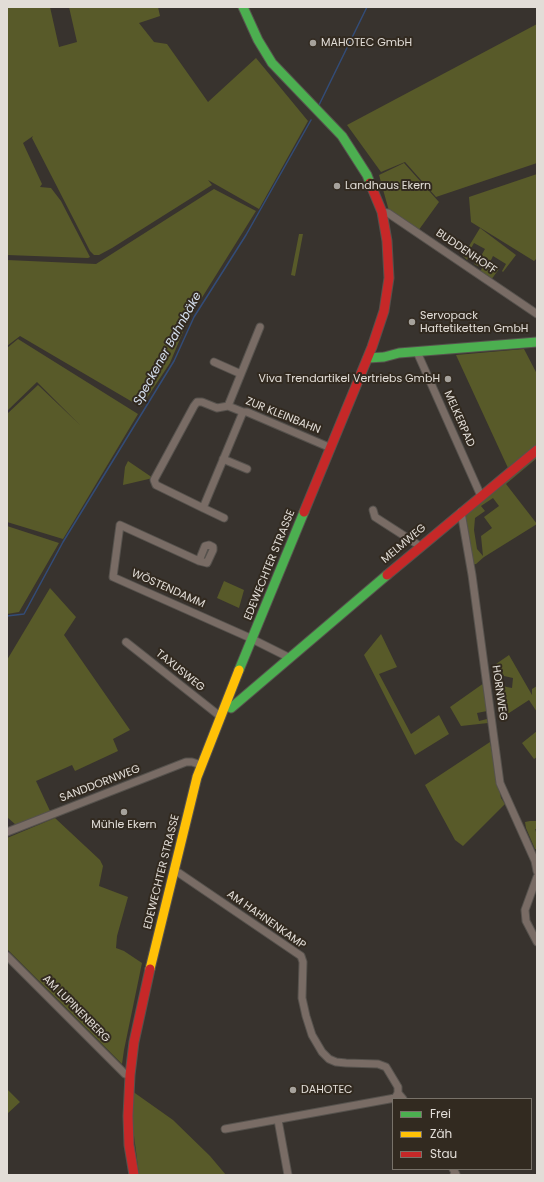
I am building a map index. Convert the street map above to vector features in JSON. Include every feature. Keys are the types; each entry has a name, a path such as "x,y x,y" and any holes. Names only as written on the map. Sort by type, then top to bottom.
{"main road":[{"name":"EDEWECHTER STRASSE","path":"134,1175 128,1116 130,1075 134,1042 201,765 368,358 384,312 389,278 387,241 382,212 367,175 352,150 332,125 272,63 258,40 243,7"},
{"path":"368,358 384,357 397,353 537,342"},
{"path":"372,347 397,353"},
{"name":"MELMWEG","path":"231,708 420,546 537,450"}],"street":[{"name":"BUDDENHOFF","path":"382,212 388,213 537,314"},
{"path":"228,406 260,327"},
{"name":"MELKERPAD","path":"416,352 481,496"},
{"path":"214,362 241,374"},
{"name":"ZUR KLEINBAHN","path":"203,508 156,485 154,480 197,402 202,402 217,408 228,406 243,412 247,412 331,448"},
{"path":"224,518 203,508 243,412"},
{"path":"223,459 247,469"},
{"path":"373,510 375,517 420,546"},
{"name":"HORNWEG","path":"461,512 472,575 500,783 535,861 537,871"},
{"name":"WÖSTENDAMM","path":"199,561 120,525 114,577 252,639"},
{"path":"252,639 290,658"},
{"name":"TAXUSWEG","path":"126,642 221,717"},
{"name":"SANDDORNWEG","path":"8,830 186,762 201,765"},
{"name":"AM HAHNENKAMP","path":"174,872 179,873 301,956 303,962 302,998 312,1035 322,1052 329,1059 336,1062 378,1064 386,1067 398,1087 398,1093 402,1098"},
{"path":"537,877 525,910 526,921 537,942"},
{"name":"AM LUPINENBERG","path":"7,956 125,1074 130,1075"},
{"path":"395,1098 398,1093"},
{"path":"225,1129 392,1099"},
{"path":"278,1120 288,1175"}],"green space":[{"path":"7,7 50,7 59,47 77,42 69,7 158,7 160,16 139,23 154,42 167,44 208,102 256,58 308,121 259,209 208,180 212,185 112,248 99,255 94,255 90,251 32,138 33,136 23,143 42,184 40,187 51,188 61,201 90,257 7,255"},
{"path":"537,24 537,163 436,197 405,162 381,172 347,125"},
{"path":"404,163 439,202 418,231 389,211 379,175"},
{"path":"537,174 537,258 534,261 471,222 469,197"},
{"path":"214,189 256,211 188,320 170,363 141,407 20,336 7,346 7,260 96,264"},
{"path":"480,228 516,255 503,272 502,271 506,264 493,256 490,262 499,269 491,280 480,272 482,268 474,264 476,261 482,264 485,259 481,256 485,249 474,243 469,252 471,254 467,260 463,256"},
{"path":"299,234 303,234 295,276 291,275"},
{"path":"18,339 138,414 63,539 7,522 7,414 38,385 80,425 37,382 7,411 7,348"},
{"path":"524,349 537,374 537,458 506,484 537,524 484,557 476,564 470,565 461,512 508,468 456,355","holes":["493,498 499,506 484,517 492,528 481,536 483,556 477,549 474,530 475,518 485,511 481,506"]},
{"path":"128,461 153,478 123,485 125,467"},
{"path":"7,526 59,543 19,612 7,614"},
{"path":"224,581 244,590 239,608 217,598"},
{"path":"50,588 76,617 64,635 130,730 113,739 118,751 75,771 72,765 36,781 50,811 16,825 7,817 7,660"},
{"path":"381,634 397,667 379,674 411,734 439,715 449,734 415,755 364,655"},
{"path":"509,655 532,695 532,689 537,686 537,712 529,700 509,713 498,710 495,689 502,686 512,688 513,678 504,676 496,664"},
{"path":"484,683 487,711 477,713 479,721 487,719 488,723 461,726 450,707"},
{"path":"537,731 537,757 534,759 522,743"},
{"path":"490,742 501,798 505,804 463,846 455,840 425,785"},
{"path":"55,818 100,860 103,866 99,886 128,897 117,936 116,948 124,951 142,963 122,1064 7,949 7,838"},
{"path":"537,821 537,829 535,829 537,835 537,849 535,849 526,828 525,822"},
{"path":"7,1089 20,1102 7,1114"},
{"path":"132,1091 173,1120 210,1156 226,1175 139,1175 132,1120"}],"waterway":[{"name":"Speckener Bahnbäke","path":"319,105 367,7"},
{"name":"Speckener Bahnbäke","path":"7,616 24,614 63,542 174,361 194,317 246,235 311,120"}],"traffic: fast":[{"path":"243,7 258,40 272,63 342,136 367,175 370,183"},
{"path":"368,358 384,357 399,353 537,342"},
{"path":"239,670 304,512"},
{"path":"231,708 387,575"}],"traffic: slow":[{"path":"150,969 197,777 239,670"}],"traffic: jam":[{"path":"304,512 372,347 384,311 389,278 387,241 382,212 370,183"},
{"path":"387,575 537,450"},
{"path":"134,1175 129,1145 128,1116 130,1075 134,1042 150,969"}],"place":[{"name":"MAHOTEC GmbH","path":"313,43"},
{"name":"Landhaus Ekern","path":"337,186"},
{"name":"Servopack Haftetiketten GmbH","path":"412,322"},
{"name":"Viva Trendartikel Vertriebs GmbH","path":"448,379"},
{"name":"Mühle Ekern","path":"124,812"},
{"name":"DAHOTEC","path":"293,1090"}]}
